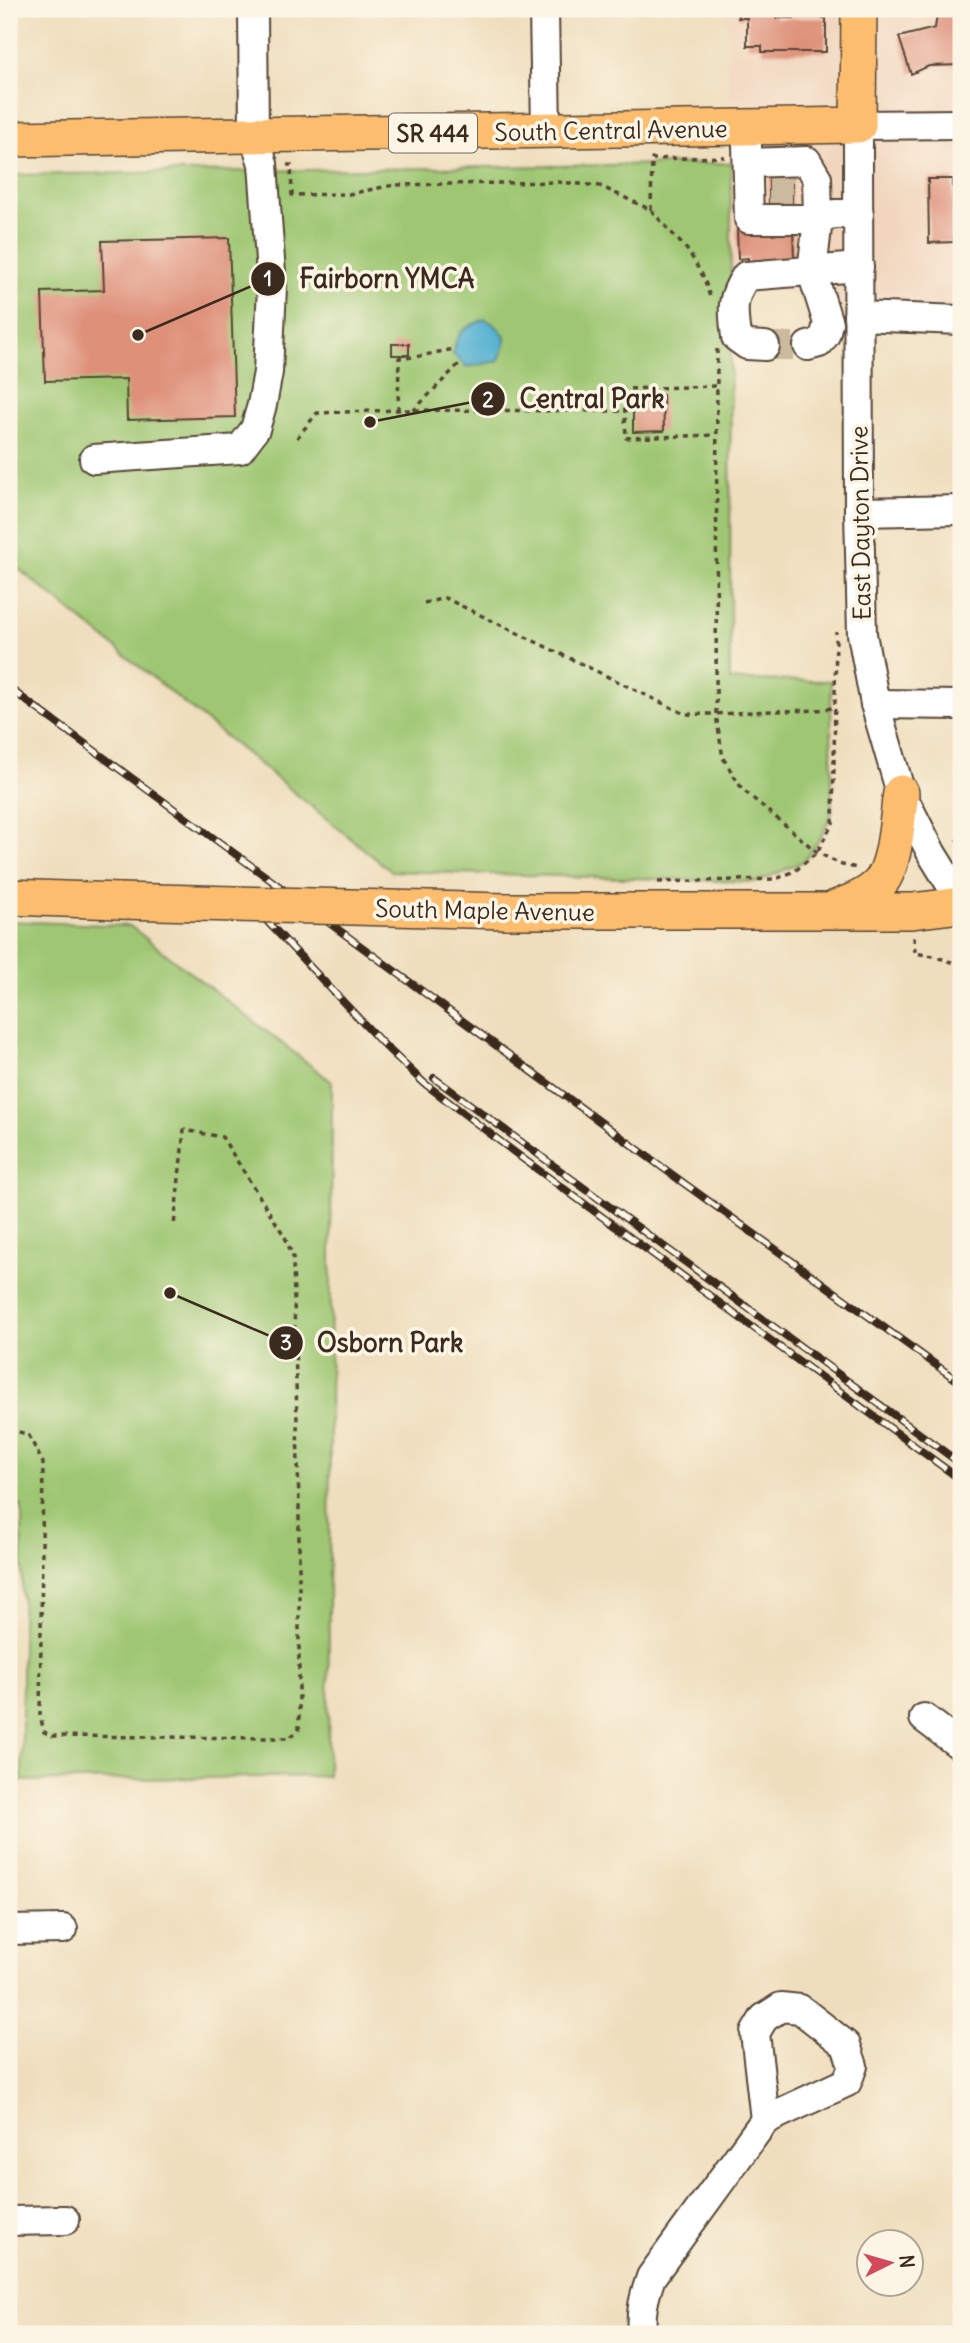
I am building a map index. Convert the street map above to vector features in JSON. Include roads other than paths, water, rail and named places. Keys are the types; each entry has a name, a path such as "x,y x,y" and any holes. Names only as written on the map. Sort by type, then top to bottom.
{"main road":[{"path":"858,125 859,9"},
{"name":"South Central Avenue","path":"9,139 858,125"},
{"path":"832,910 862,897 880,883 891,858 901,793"},
{"name":"South Maple Avenue","path":"9,897 506,911 912,911 961,903"}],"street":[{"path":"94,459 240,449 254,429 268,372 272,287 263,164 254,135 253,9"},
{"path":"544,9 546,132"},
{"name":"South Central Avenue","path":"858,125 961,124"},
{"name":"East Dayton Drive","path":"858,125 862,634 875,704 901,793 961,903"},
{"path":"747,127 775,185 818,219"},
{"path":"775,185 749,219 818,219 835,214 859,214"},
{"path":"808,346 819,343 825,335 828,323 812,272 818,219"},
{"path":"765,346 747,345 736,337 733,311 735,293 746,276 859,267"},
{"path":"858,316 961,320"},
{"path":"859,512 961,510"},
{"path":"875,704 961,705"},
{"path":"924,1718 961,1746"},
{"path":"9,1930 63,1929"},
{"path":"642,2334 640,2317 643,2298 651,2277 765,2120"},
{"path":"9,2221 65,2220"}],"water":[{"path":"485,319 502,331 505,341 502,353 498,361 467,367 453,354 457,340 466,328"}],"tunnel":[{"path":"769,190 792,190"},
{"path":"765,346 808,346"}],"railway":[{"path":"9,688 961,1383"},
{"path":"263,917 383,1044 424,1083 961,1480"},
{"path":"434,1078 961,1464"}],"place":[{"name":"Fairborn YMCA","path":"138,335"},
{"name":"Central Park","path":"370,422"},
{"name":"Osborn Park","path":"170,1293"}]}
